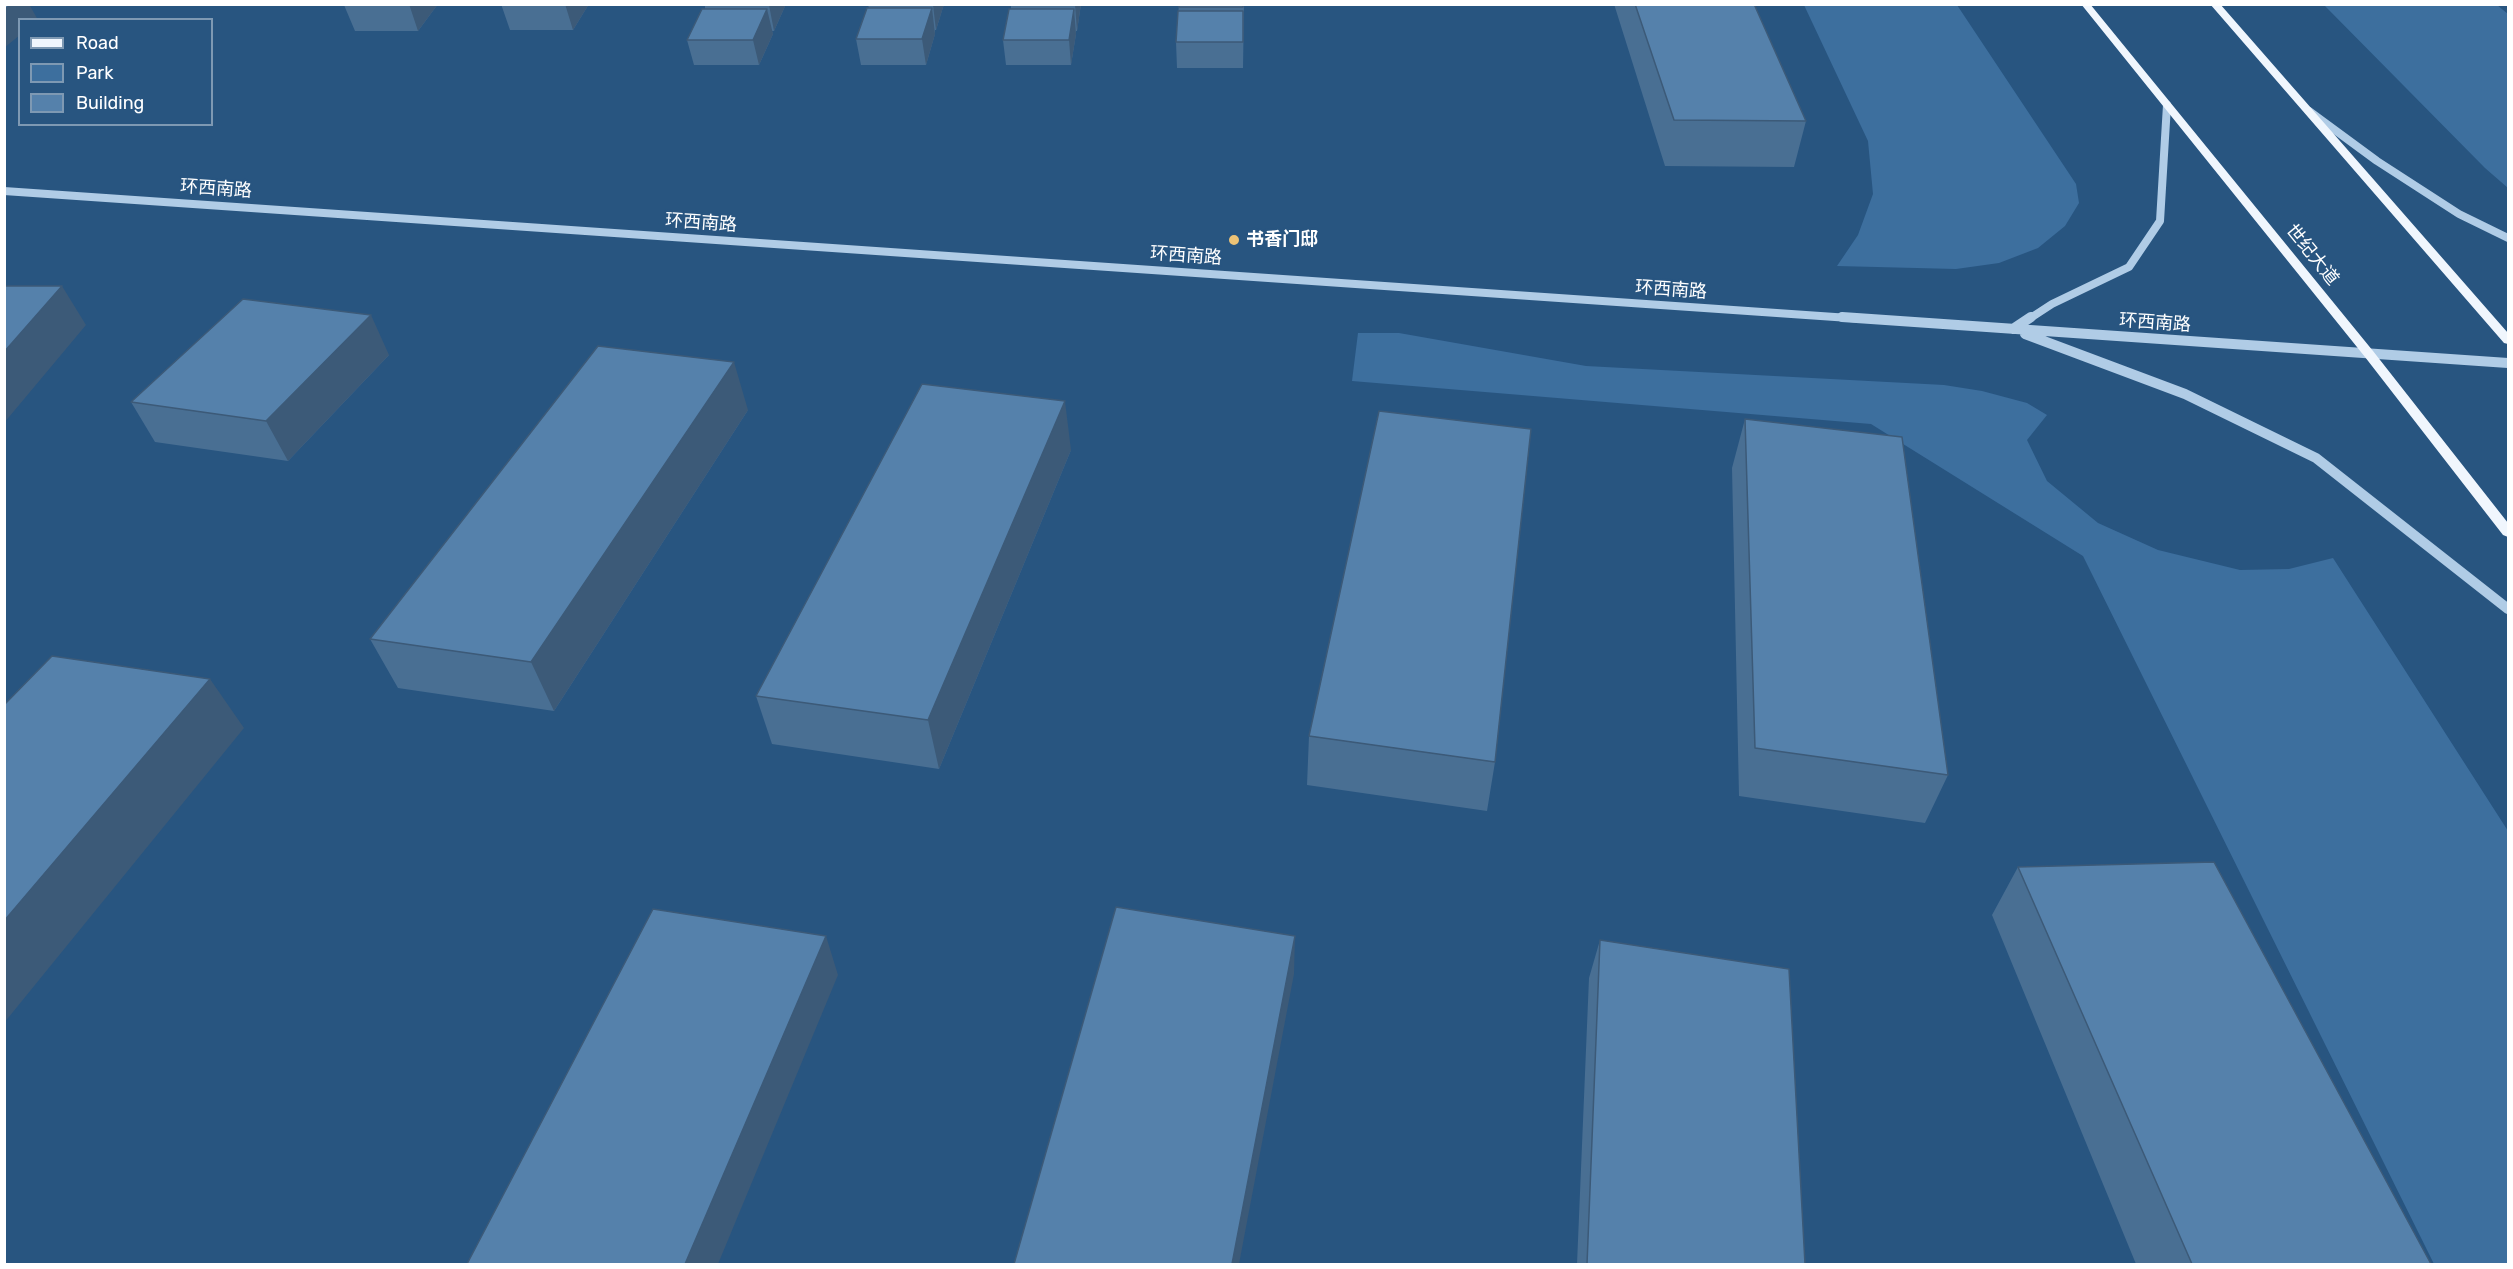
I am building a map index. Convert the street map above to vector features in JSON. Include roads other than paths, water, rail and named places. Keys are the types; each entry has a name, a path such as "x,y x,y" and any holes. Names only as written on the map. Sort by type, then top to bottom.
{"main road":[{"name":"世纪大道","path":"2085,4 2369,354 2508,532"},
{"path":"2214,4 2508,340"}],"street":[{"path":"2013,330 2052,304 2129,267 2160,222 2167,105"},
{"path":"2304,107 2377,161 2450,208 2508,238"},
{"name":"环西南路","path":"4,191 2508,363"},
{"path":"2013,330 2185,394 2316,458 2508,609"}],"place":[{"name":"书香门邸","path":"1234,240"}]}
